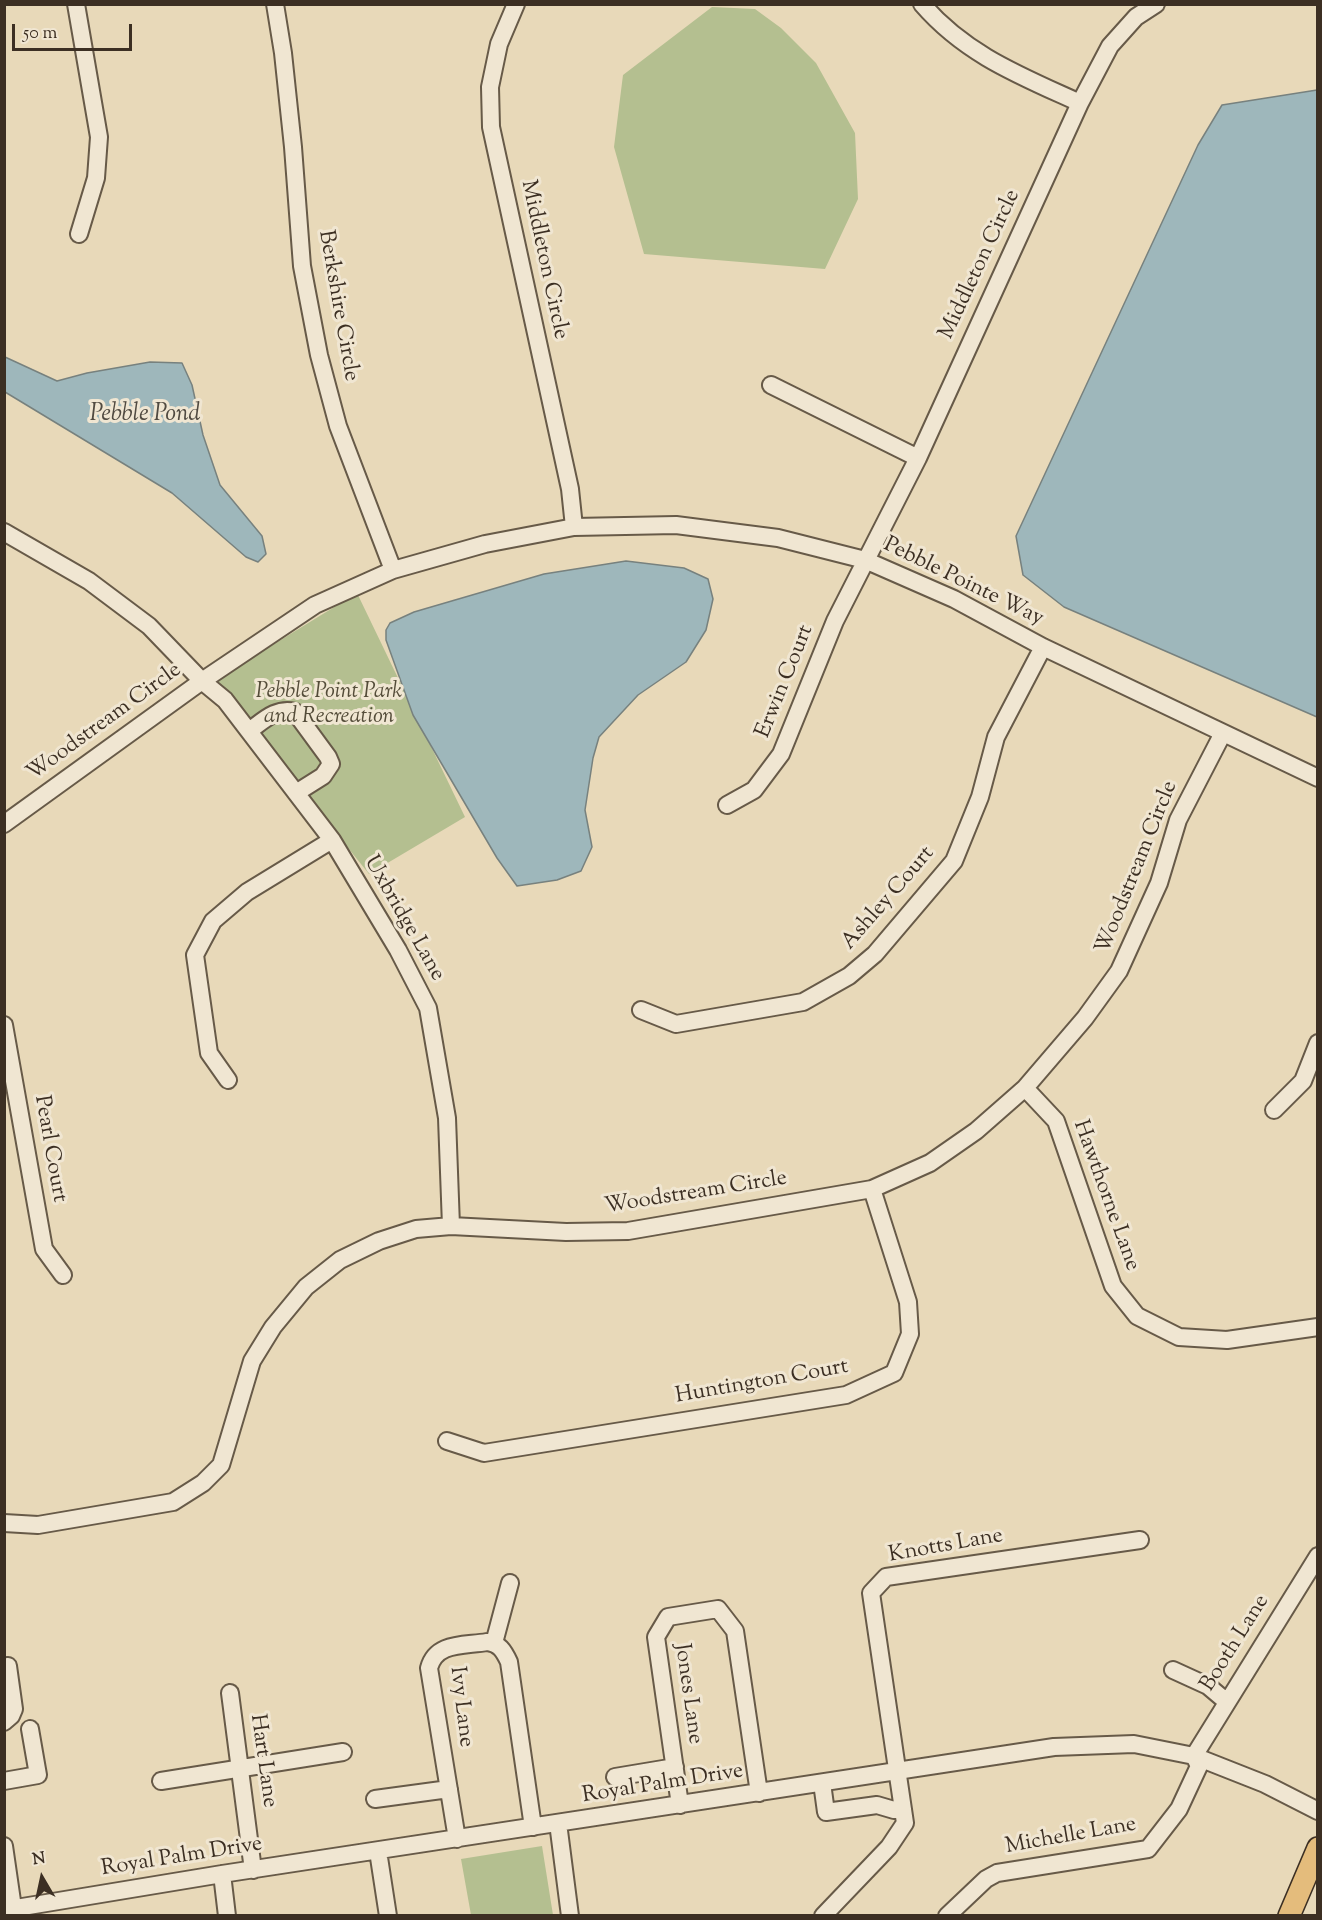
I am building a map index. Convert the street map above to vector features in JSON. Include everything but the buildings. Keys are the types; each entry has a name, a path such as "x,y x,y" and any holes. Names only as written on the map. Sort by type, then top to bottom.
{"main road":[{"path":"1288,1916 1317,1848"}],"street":[{"path":"76,4 99,137 96,178 79,234"},
{"name":"Berkshire Circle","path":"275,4 283,53 293,147 302,266 319,355 338,426 393,570"},
{"name":"Middleton Circle","path":"516,4 499,44 490,87 491,127 570,489 574,527"},
{"path":"922,4 958,39 1001,68 1080,103"},
{"name":"Middleton Circle","path":"865,560 918,458 1080,103 1110,46 1136,17 1156,4"},
{"path":"771,385 918,458"},
{"name":"Pebble Pointe Way","path":"202,681 315,605 393,570 485,544 574,527 676,525 778,538 865,560 954,599 1043,647 1317,778"},
{"path":"4,532 89,581 149,626 202,681"},
{"name":"Erwin Court","path":"727,805 754,790 781,754 835,621 865,560"},
{"name":"Ashley Court","path":"640,1010 676,1024 803,1002 849,976 875,954 954,861 980,797 996,737 1043,647"},
{"name":"Uxbridge Lane","path":"202,681 225,700 332,840 399,950 428,1008 447,1118 451,1226"},
{"name":"Woodstream Circle","path":"4,824 202,681"},
{"path":"249,731 274,714 295,712 328,757 330,764 323,776 296,793"},
{"name":"Woodstream Circle","path":"4,1523 38,1525 172,1502 203,1483 221,1465 252,1361 273,1327 306,1287 340,1260 380,1241 416,1229 451,1226 566,1232 628,1231 872,1189 930,1163 976,1131 1025,1088 1085,1018 1119,971 1159,884 1178,820 1223,733"},
{"path":"228,1080 209,1053 195,955 213,921 247,892 332,840"},
{"name":"Pearl Court","path":"4,1025 44,1249 63,1275"},
{"path":"1274,1110 1304,1081 1317,1043"},
{"name":"Hawthorne Lane","path":"1025,1088 1056,1121 1113,1286 1137,1316 1179,1337 1227,1340 1317,1327"},
{"name":"Huntington Court","path":"447,1441 484,1453 846,1395 894,1373 910,1334 908,1302 872,1189"},
{"name":"Knotts Lane","path":"897,1770 871,1593 886,1578 1140,1540"},
{"name":"Booth Lane","path":"1194,1756 1317,1556"},
{"path":"510,1583 494,1642 503,1650 509,1662 533,1827"},
{"name":"Jones Lane","path":"680,1805 656,1637 669,1617 718,1609 735,1631 759,1793"},
{"name":"Ivy Lane","path":"457,1839 429,1668 432,1657 441,1649 494,1642"},
{"path":"4,1722 11,1716 14,1709 8,1666"},
{"path":"1173,1670 1208,1686 1227,1702"},
{"name":"Hart Lane","path":"230,1693 253,1870"},
{"path":"4,1781 38,1775 30,1729"},
{"name":"Royal Palm Drive","path":"9,1909 222,1874 1054,1747 1134,1744 1194,1756 1266,1784 1317,1811"},
{"path":"161,1781 343,1752"},
{"name":"Michelle Lane","path":"947,1916 986,1878 997,1873 1148,1849 1179,1809 1199,1766 1194,1756"},
{"path":"615,1777 675,1767"},
{"path":"823,1916 889,1847 905,1823 897,1770"},
{"path":"822,1783 826,1812 877,1805 894,1810 903,1809"},
{"path":"375,1799 449,1789"},
{"path":"558,1823 570,1916"},
{"path":"4,1846 9,1909"},
{"path":"378,1851 388,1916"},
{"path":"222,1874 226,1916"}],"green space":[{"path":"712,7 755,9 781,28 816,63 855,133 858,199 825,269 644,254 614,147 623,75"},
{"name":"Pebble Point Park and Recreation","path":"357,593 465,817 369,874 214,681"},
{"path":"542,1846 553,1915 471,1915 461,1859"}],"water":[{"path":"1318,90 1317,717 1064,607 1023,575 1016,536 1198,145 1222,105"},
{"name":"Pebble Pond","path":"5,357 57,381 87,373 150,362 182,363 192,385 203,435 220,485 262,536 266,554 258,562 246,557 172,493 5,392"},
{"path":"626,561 684,568 708,579 713,599 706,630 686,662 638,695 599,737 593,758 585,810 592,847 581,871 557,880 517,886 497,858 413,715 386,640 386,630 390,623 414,612 544,574"}]}
